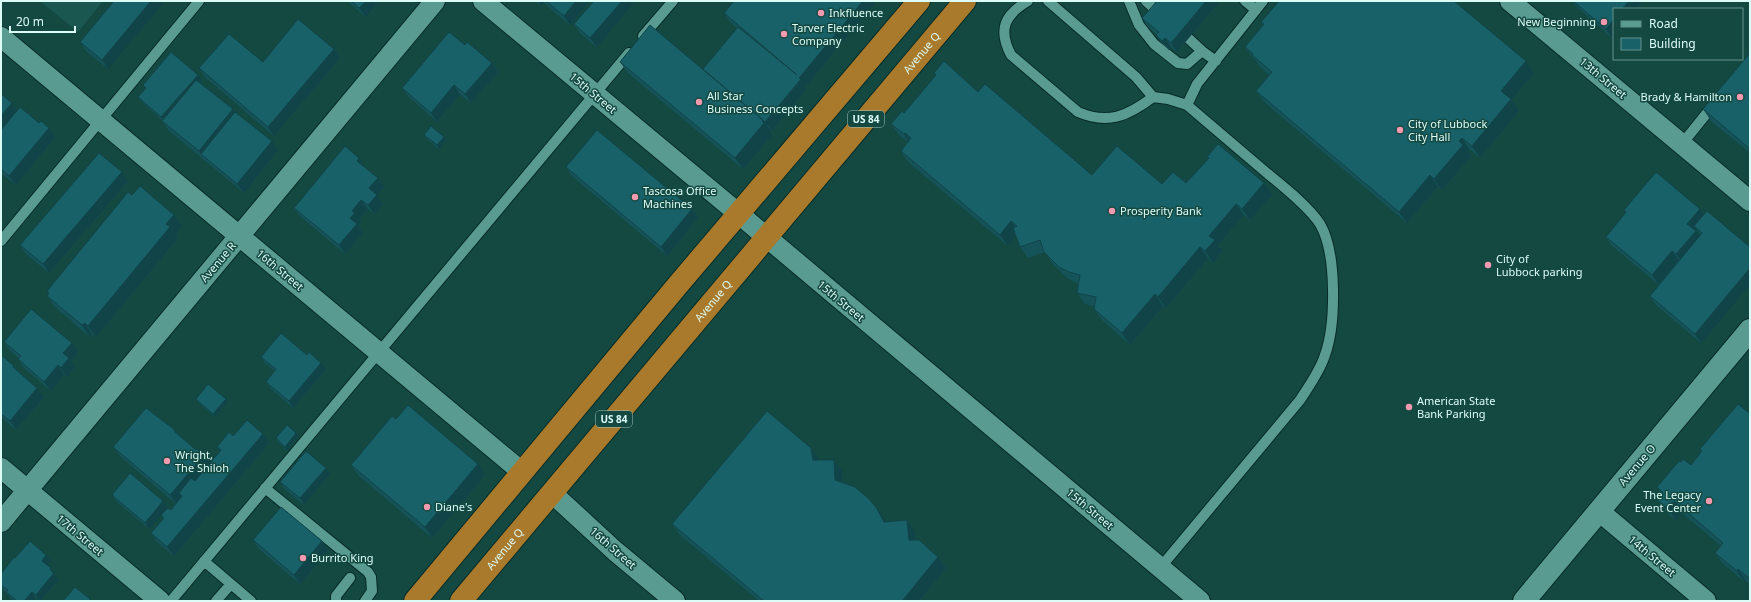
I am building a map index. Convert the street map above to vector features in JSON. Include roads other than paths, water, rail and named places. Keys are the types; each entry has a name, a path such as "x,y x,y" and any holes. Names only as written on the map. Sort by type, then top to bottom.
{"highway":[{"path":"415,601 919,1"},
{"name":"Avenue Q","path":"461,601 965,1"}],"street":[{"name":"Avenue R","path":"1,522 435,1"},
{"name":"15th Street","path":"483,1 1200,601"},
{"name":"13th Street","path":"1510,1 1750,201"},
{"name":"16th Street","path":"1,37 522,472"},
{"name":"Avenue O","path":"1524,601 1750,330"},
{"name":"17th Street","path":"1,468 160,601"},
{"name":"16th Street","path":"552,493 615,551 675,601"},
{"name":"14th Street","path":"1599,511 1706,601"}],"lane":[{"path":"1,241 199,1"},
{"path":"170,601 673,1"},
{"path":"1028,1 1008,16 1004,29 1005,43 1011,55 1078,112 1091,117 1107,119 1124,116 1153,97"},
{"path":"1048,1 1136,77 1153,97 1168,99 1187,105 1296,198 1320,225 1328,248 1332,286 1332,326 1325,355 1316,376 1300,400 1160,568"},
{"path":"1129,1 1140,25 1149,38 1154,44 1178,63 1187,64 1202,50"},
{"path":"1146,1 1160,14"},
{"path":"1245,1 1256,10"},
{"path":"1187,105 1197,84 1263,1"},
{"path":"1188,38 1216,61"},
{"path":"1682,144 1721,95"},
{"path":"265,488 368,572 372,577 372,591 365,601"},
{"path":"204,561 251,601"},
{"path":"336,601 336,596 350,578"},
{"path":"216,601 231,584"}],"place":[{"name":"Inkfluence","path":"821,13"},
{"name":"New Beginning","path":"1604,22"},
{"name":"Tarver Electric Company","path":"784,34"},
{"name":"Brady & Hamilton","path":"1740,97"},
{"name":"All Star Business Concepts","path":"699,102"},
{"name":"City of Lubbock City Hall","path":"1400,130"},
{"name":"Tascosa Office Machines","path":"635,197"},
{"name":"Prosperity Bank","path":"1112,211"},
{"name":"City of Lubbock parking","path":"1488,265"},
{"name":"American State Bank Parking","path":"1409,407"},
{"name":"Wright, The Shiloh","path":"167,461"},
{"name":"The Legacy Event Center","path":"1709,501"},
{"name":"Diane's","path":"427,507"},
{"name":"Burrito King","path":"303,558"}]}
